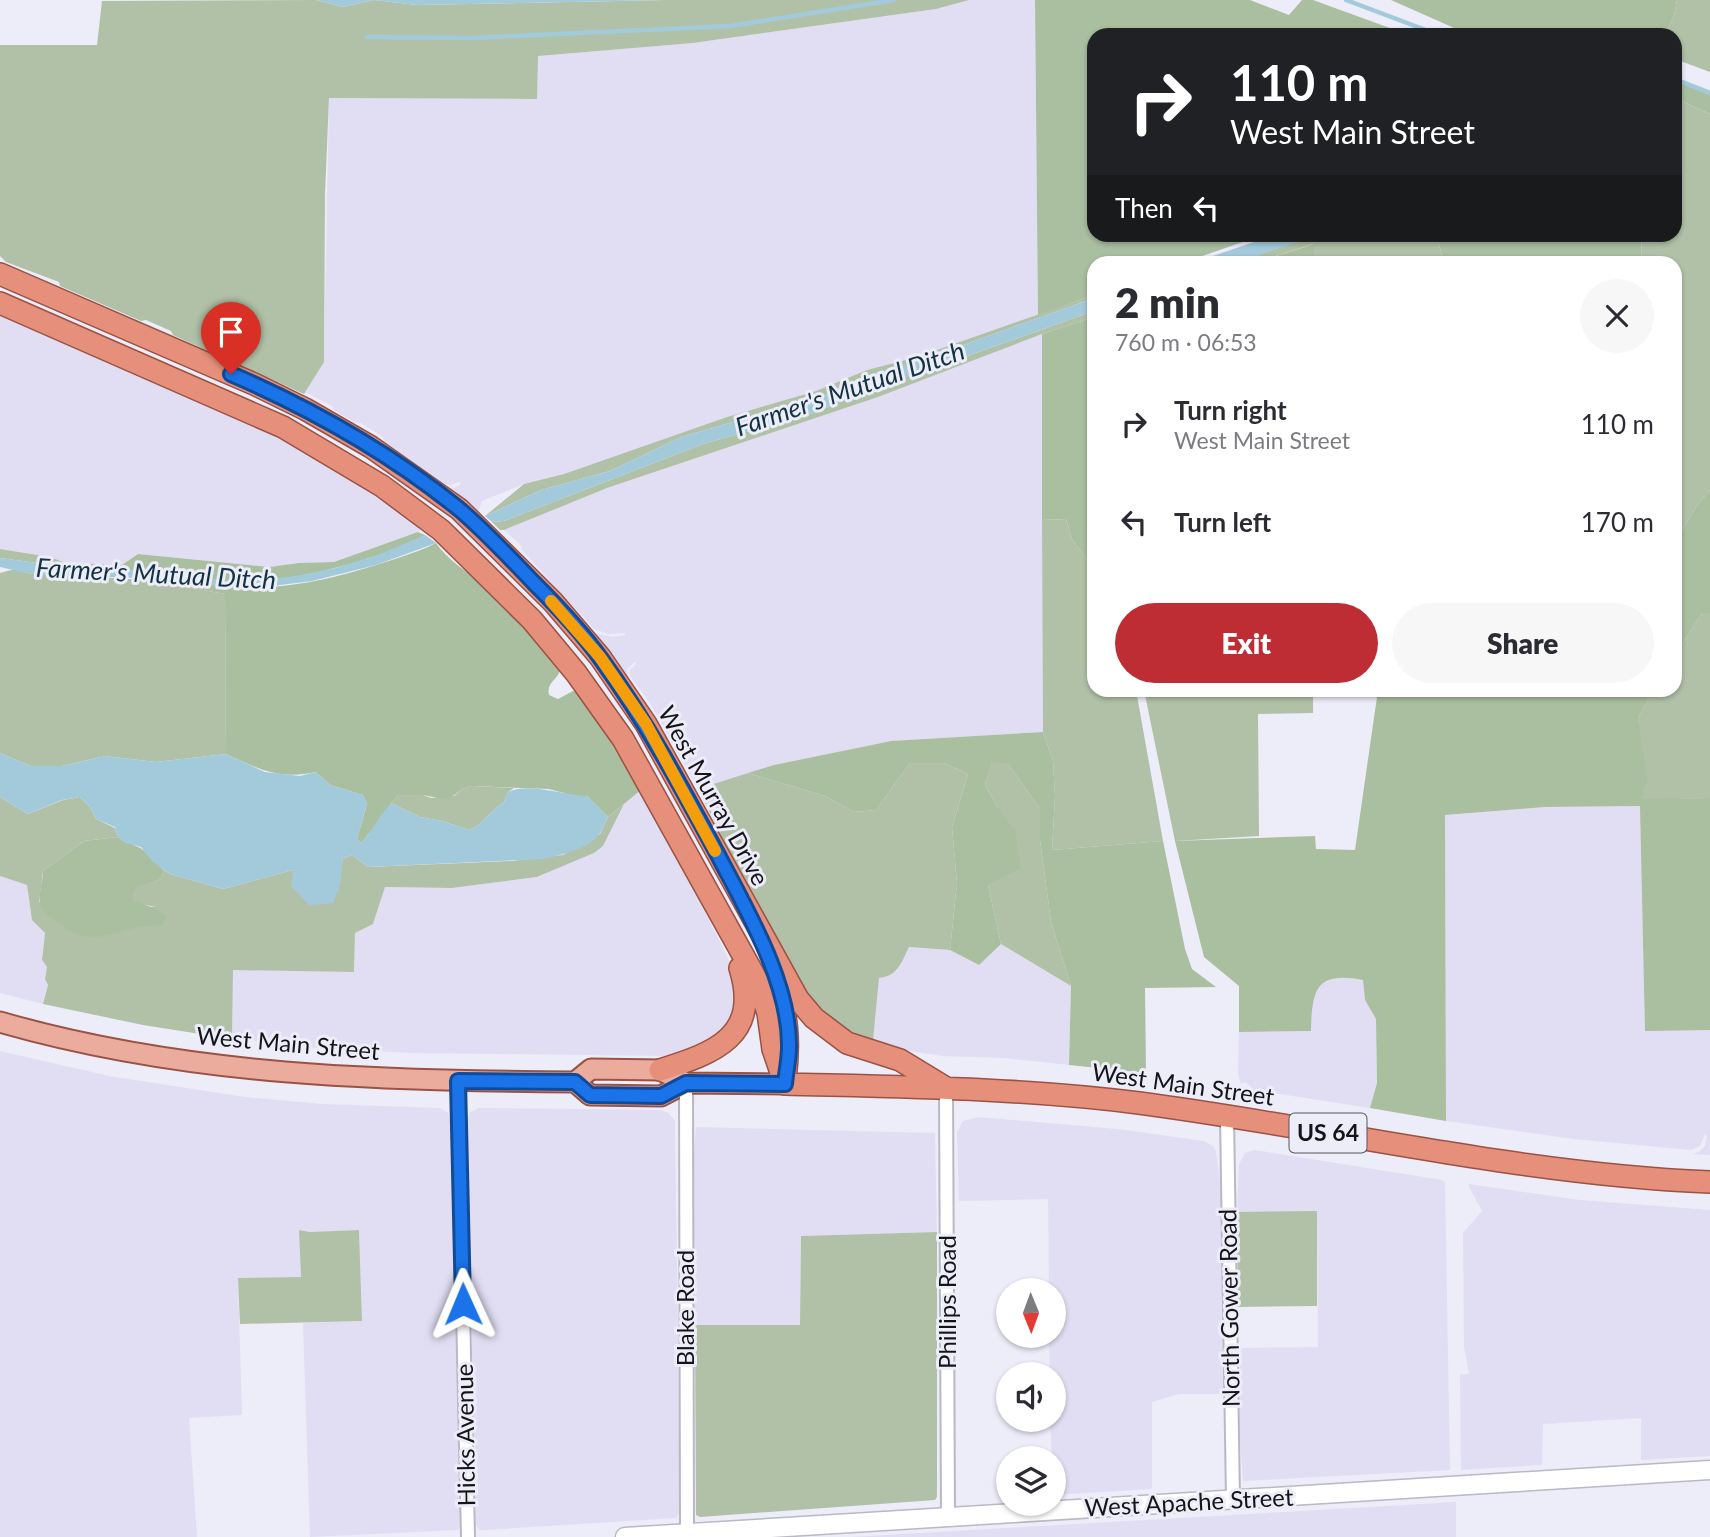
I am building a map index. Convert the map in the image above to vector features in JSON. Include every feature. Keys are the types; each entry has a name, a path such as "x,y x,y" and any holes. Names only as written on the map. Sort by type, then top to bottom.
{"highway":[{"name":"West Murray Drive","path":"0,274 254,384 305,409 371,447 459,509 553,602 600,657 646,724 798,999 814,1018 847,1043 900,1060 946,1088"},
{"name":"West Murray Drive","path":"0,303 283,427 370,478 441,530 533,620 576,673 623,739 726,923 758,982 768,1013 773,1049 785,1084"},
{"path":"751,918 776,978 784,1007 789,1049 785,1084"},
{"path":"660,1070 718,1048 728,1040 742,1021 746,992 726,923"},
{"name":"West Main Street","path":"785,1084 946,1088 1079,1096 1227,1116 1572,1171 1710,1182"}],"main road":[{"name":"West Main Street","path":"0,1023 111,1048 234,1068 356,1078 575,1082 591,1069 660,1070 686,1083 785,1084"},
{"name":"West Main Street","path":"575,1082 590,1095 661,1096 686,1083"},
{"name":"West Apache Street","path":"625,1537 1710,1470"}],"street":[{"name":"Hicks Avenue","path":"458,1081 468,1537"},
{"name":"Blake Road","path":"686,1083 687,1534"},
{"name":"Phillips Road","path":"946,1088 948,1517"},
{"name":"North Gower Road","path":"1227,1116 1233,1500"}],"shaded area":[{"path":"969,0 1035,0 1038,315 917,357 867,370 816,391 727,417 564,474 524,484 482,501 479,510 483,519 446,488 454,488 461,484 459,482 445,484 384,441 383,437 334,410 332,406 307,393 304,394 324,361 329,98 537,99 537,56 693,43 936,9"},
{"path":"0,312 270,432 322,459 422,527 418,532 334,562 269,567 138,554 122,565 66,563 50,557 0,549"},
{"path":"1042,334 1043,732 891,741 774,765 698,789 650,703 630,676 635,662 627,669 628,678 593,633 613,637 625,633 608,634 594,629 521,549 522,546 504,530 607,488 878,397"},
{"path":"643,788 738,978 741,988 726,1036 672,1056 412,1053 316,1048 232,1039 233,969 354,972 355,933 373,924 385,887 452,888 538,877 594,853 603,846 624,804"},
{"path":"1641,806 1645,1030 1710,1030 1710,1155 1692,1154 1705,1146 1705,1134 1700,1146 1691,1150 1573,1139 1446,1121 1445,815 1545,807"},
{"path":"0,876 27,885 32,920 45,933 42,960 47,967 45,979 48,985 43,1004 0,993"},
{"path":"1001,944 1071,986 1069,1065 1004,1058 943,1056 896,1049 873,1040 879,978 897,971 908,947 950,950 979,965"},
{"path":"1345,977 1364,980 1365,1000 1376,1019 1377,1083 1370,1108 1254,1090 1245,1082 1241,1084 1238,1074 1239,1032 1311,1031 1312,1001 1322,982"},
{"path":"0,1051 109,1076 245,1097 322,1104 440,1108 448,1113 452,1133 461,1525 458,1530 310,1537 303,1323 362,1321 359,1230 300,1230 301,1277 238,1279 242,1415 189,1418 197,1537 0,1537"},
{"path":"479,1108 661,1110 675,1121 680,1488 680,1511 676,1518 486,1530 480,1530 476,1526 467,1121 470,1112"},
{"path":"978,1117 1118,1129 1204,1141 1216,1151 1222,1195 1224,1394 1179,1394 1152,1402 1152,1489 1066,1494 1066,1446 1051,1446 1051,1432 1066,1432 1066,1362 1050,1362 1049,1348 1066,1348 1066,1278 1049,1278 1048,1199 959,1201 957,1132 963,1121"},
{"path":"696,1127 935,1133 937,1232 801,1236 800,1325 695,1325 693,1160"},
{"path":"1254,1150 1445,1182 1450,1470 1243,1481 1238,1411 1238,1348 1318,1347 1317,1212 1237,1212 1239,1164 1245,1153"},
{"path":"1469,1184 1580,1200 1710,1210 1710,1456 1641,1460 1641,1418 1543,1424 1542,1465 1461,1470 1460,1374 1469,1374 1464,1347 1463,1233 1482,1211"},
{"path":"1456,1502 1456,1537 851,1537"}],"green space":[{"path":"316,0 343,7 374,0 417,5 666,0 969,0 936,9 693,43 538,56 537,99 329,98 325,193 324,362 304,394 173,335 171,331 146,320 141,321 60,286 59,282 6,262 0,256 0,45 97,45 102,1"},
{"path":"1035,0 1250,0 1289,15 1302,0 1313,0 1390,28 1087,28 1087,242 1243,242 1202,256 1087,256 1087,298 1038,315"},
{"path":"1391,0 1677,0 1668,28 1454,28"},
{"path":"1677,0 1710,0 1710,72 1682,62 1682,28 1668,28"},
{"path":"1682,83 1710,95 1710,114 1682,101"},
{"path":"1682,101 1710,114 1710,490 1682,530 1682,256 1642,256 1641,242 1682,242"},
{"path":"1295,242 1438,242 1442,256 1314,256 1313,244 1276,256 1255,256"},
{"path":"1438,242 1641,242 1642,256 1442,256"},
{"path":"1314,244 1314,256 1276,256"},
{"path":"1087,297 1087,301 844,386 812,402 795,404 681,437 610,471 541,490 485,516 524,484 564,474 727,417 816,391 867,370 917,357"},
{"path":"1087,313 1087,319 878,397 607,488 504,530 500,530 492,522 504,521 703,444 817,412 876,385 922,372"},
{"path":"1087,319 1087,559 1072,539 1066,519 1042,520 1042,334"},
{"path":"1710,490 1710,613 1702,613 1682,645 1682,530"},
{"path":"1066,519 1072,539 1087,559 1087,697 1137,697 1163,841 1052,850 1055,796 1053,761 1043,732 1042,520"},
{"path":"418,532 425,535 385,553 334,568 282,578 222,581 122,569 122,565 138,554 269,567 334,562"},
{"path":"436,543 512,614 560,670 549,687 549,695 558,699 573,691 577,692 604,730 641,790 608,817 587,796 575,796 549,789 471,786 462,789 448,800 423,795 398,795 361,843 357,839 367,804 363,795 330,785 316,772 291,775 269,772 226,754 225,594 130,579 230,586 281,586 351,572"},
{"path":"0,549 50,557 66,563 122,565 122,569 0,558"},
{"path":"15,569 26,573 159,582 225,594 226,754 156,762 105,756 62,766 31,766 0,753 0,573"},
{"path":"1702,613 1710,613 1710,798 1641,800 1638,719 1649,697 1682,697 1682,645"},
{"path":"1145,697 1313,697 1313,713 1258,714 1259,836 1175,841"},
{"path":"1377,697 1649,697 1638,719 1647,779 1641,799 1710,798 1710,1030 1645,1031 1640,806 1545,807 1445,815 1446,1121 1370,1108 1377,1083 1376,1019 1365,1000 1363,980 1335,978 1320,986 1313,1004 1311,1031 1239,1032 1239,986 1204,957 1175,841 1315,836 1316,849 1355,850"},
{"path":"1043,732 1053,761 1055,796 1052,850 1163,841 1185,949 1192,969 1216,987 1145,988 1146,1073 1069,1065 1071,986 1051,922 1040,840 1040,809 1009,765 992,761 985,785 1015,831 1021,868 988,885 1001,944 979,965 950,950 957,883 952,827 968,774 944,763 910,763 876,810 854,812 825,796 748,773 774,765 891,741"},
{"path":"992,760 1009,765 1040,809 1040,840 1051,922 1071,986 1001,944 988,885 998,808 985,785"},
{"path":"910,763 944,763 968,774 952,827 957,883 950,950 909,947 895,972 879,978 873,1041 845,1031 808,998 773,930 767,927 698,789 748,773 825,796 854,812 876,810"},
{"path":"471,786 514,788 507,793 504,802 479,825 469,830 420,817 391,803 398,795 423,795 431,798 454,796"},
{"path":"0,797 28,814 63,800 80,797 90,807 96,819 115,828 118,837 84,841 43,871 39,902 156,907 133,899 134,889 161,879 164,870 223,889 293,870 341,870 343,858 352,855 368,867 512,861 563,855 600,834 608,817 624,804 603,846 594,853 537,877 452,888 385,887 373,924 355,933 354,972 233,970 232,1039 143,1025 43,1004 48,985 45,979 47,967 42,960 45,933 32,920 27,885 0,876"},
{"path":"118,837 141,849 164,870 161,879 135,889 133,899 166,916 162,926 134,928 98,937 72,932 50,917 41,906 43,871 84,841"},
{"path":"1317,1211 1317,1306 1238,1307 1237,1212"},
{"path":"299,1230 359,1230 362,1321 240,1324 238,1278 301,1277"},
{"path":"937,1232 935,1500 700,1517 696,1515 695,1325 800,1325 801,1236"}],"water":[{"path":"316,0 374,0 343,7"},
{"path":"374,0 666,0 417,5"},
{"path":"1254,242 1297,242 1256,256 1213,256"},
{"path":"1087,301 1087,313 922,372 876,385 817,412 703,444 504,521 492,522 485,516 541,490 610,471 681,437 795,404 812,402 870,374 919,361"},
{"path":"425,535 436,543 376,565 312,581 264,587 221,586 167,579 52,575 0,567 0,558 255,581 335,568 375,556"},
{"path":"0,753 31,766 62,766 105,756 156,762 226,754 265,772 300,776 316,772 330,785 363,795 367,804 357,839 361,843 391,803 420,817 469,830 479,825 504,802 507,793 524,788 587,796 608,817 600,833 589,843 543,859 368,867 352,855 343,858 340,886 333,903 309,905 291,886 293,870 223,889 170,874 152,861 141,847 125,843 118,837 115,827 96,819 90,807 80,797 62,800 28,814 0,797"}],"waterway":[{"path":"367,37 473,38 730,26 894,0"},
{"path":"1346,0 1420,28"},
{"name":"Farmer's Mutual Ditch","path":"1682,82 1710,93"}],"slow traffic":[{"path":"551,601 600,657 646,724 715,851"}],"route":[{"path":"231,374 305,409 405,470 459,509 553,602 600,657 646,724 751,918 776,978 784,1007 789,1049 785,1084 686,1083 661,1096 590,1095 575,1082 458,1081 463,1304"}]}
